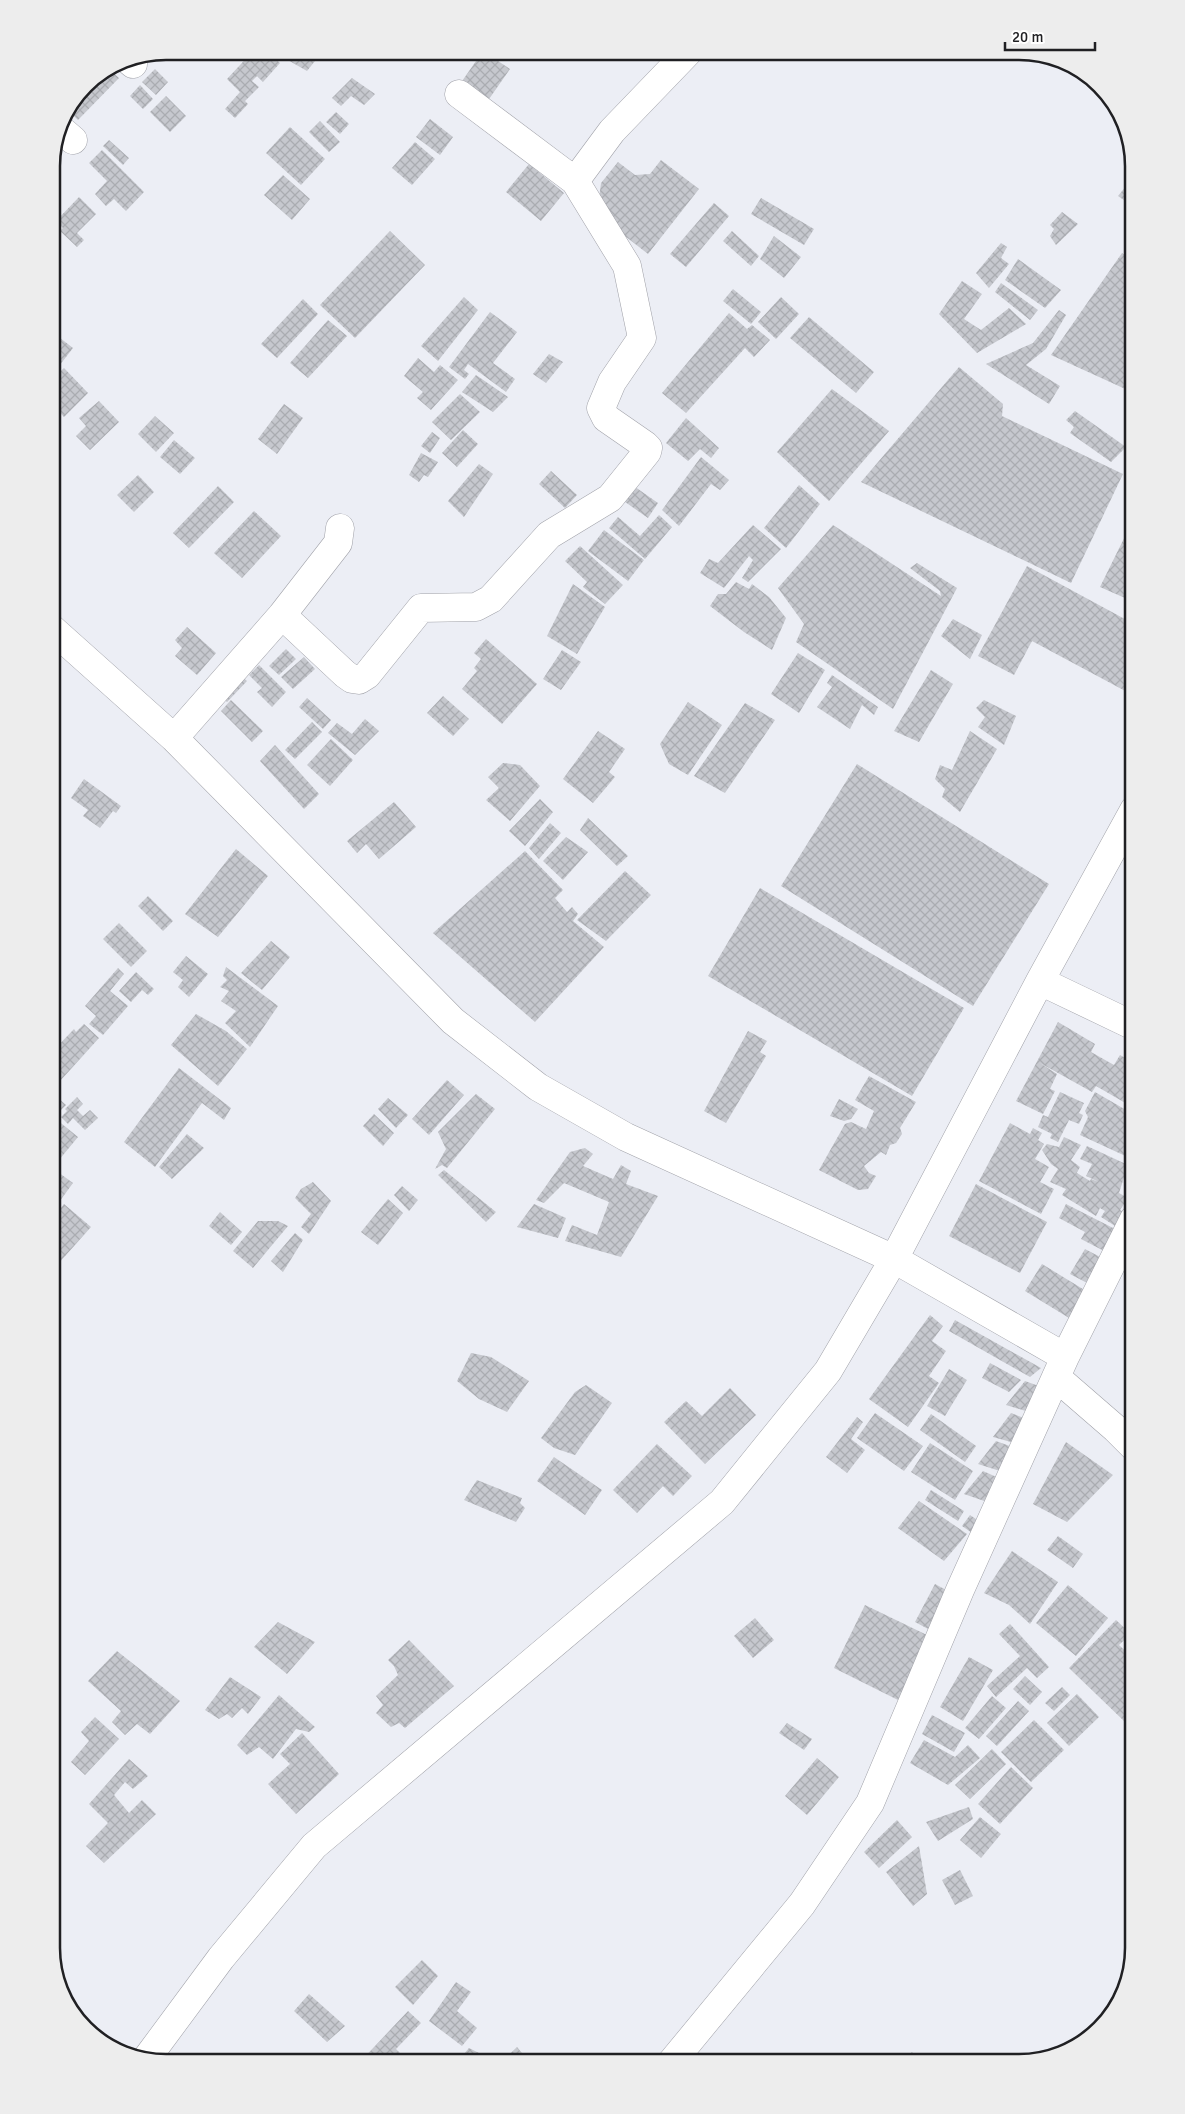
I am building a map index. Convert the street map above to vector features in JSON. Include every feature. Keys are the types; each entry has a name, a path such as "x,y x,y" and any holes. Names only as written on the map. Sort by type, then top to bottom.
{"street":[{"path":"575,181 612,131 680,60"},
{"path":"282,615 345,674 352,679 359,680 367,675 421,608 476,607 490,598 550,535 610,498 647,452 648,448 645,445 606,418 600,408 612,382 642,338 627,266 575,181 459,94"},
{"path":"174,738 282,615 338,543 340,528"},
{"path":"60,636 174,738 453,1021 538,1087 626,1137 894,1260 1060,1367 1125,1438"},
{"path":"150,2053 221,1958 314,1846 722,1502 828,1371 894,1260 1040,981 1125,826"},
{"path":"1040,981 1125,1022"},
{"path":"678,2054 802,1904 870,1803 960,1590 1060,1367 1125,1236"}],"building":[{"path":"245,60 277,60 280,63 263,82 257,76 252,81 259,87 245,101 248,104 235,118 225,109 240,92 227,79"},
{"path":"288,60 316,60 307,71"},
{"path":"477,60 496,60 510,69 487,102 460,84"},
{"path":"155,69 168,82 156,95 142,82"},
{"path":"114,74 119,78 78,120 73,115 86,96 96,86"},
{"path":"352,78 375,94 364,105 351,96 341,106 332,98"},
{"path":"140,85 153,99 143,109 130,96"},
{"path":"166,96 186,116 170,132 150,112"},
{"path":"336,112 349,124 340,134 326,122"},
{"path":"430,119 453,137 440,155 416,137"},
{"path":"320,121 340,142 329,152 309,132"},
{"path":"290,127 325,159 301,185 266,153"},
{"path":"109,140 129,158 123,165 103,146"},
{"path":"415,142 435,159 412,185 392,168"},
{"path":"102,150 144,192 126,211 114,199 106,206 95,194 107,181 89,163"},
{"path":"661,160 699,189 648,254 616,229 599,199 601,183 618,162 635,175 650,174"},
{"path":"529,164 564,193 541,221 506,192"},
{"path":"283,175 310,199 292,220 264,195"},
{"path":"1125,187 1125,201 1118,196"},
{"path":"79,197 96,214 77,233 84,240 77,247 60,231 63,228 60,225 60,217"},
{"path":"761,198 814,229 804,245 751,214"},
{"path":"714,203 729,216 686,267 670,254"},
{"path":"1062,212 1078,224 1056,245 1050,236 1054,229 1050,225"},
{"path":"390,231 425,265 355,338 320,305"},
{"path":"732,231 759,256 751,266 723,241"},
{"path":"774,236 801,257 784,278 760,259"},
{"path":"1001,243 1007,247 1001,258 1009,264 989,288 976,273"},
{"path":"1122,253 1125,255 1125,389 1051,355"},
{"path":"1018,259 1061,290 1045,308 1005,280"},
{"path":"962,281 982,294 964,319 981,330 1009,308 1026,324 977,353 939,314"},
{"path":"1001,283 1038,310 1030,320 995,292"},
{"path":"733,289 761,312 751,324 723,301"},
{"path":"464,297 478,310 438,361 421,346"},
{"path":"781,297 799,314 776,339 758,322"},
{"path":"303,299 318,314 277,358 261,344"},
{"path":"1059,310 1066,315 1046,349 1026,365 1060,386 1049,404 986,364 1033,343"},
{"path":"490,312 517,332 493,363 515,379 506,392 468,364 464,370 469,374 465,379 449,367"},
{"path":"729,313 747,329 752,325 770,340 754,357 745,348 686,413 662,393"},
{"path":"809,317 874,372 856,393 790,338"},
{"path":"328,320 347,336 308,378 290,363"},
{"path":"60,338 73,348 60,365"},
{"path":"549,354 563,362 546,383 533,374"},
{"path":"418,358 434,372 440,365 458,380 431,410 417,398 423,392 404,376"},
{"path":"959,367 1003,404 1002,416 1123,474 1071,583 861,482"},
{"path":"64,368 88,393 64,417 60,413 60,372"},
{"path":"476,375 508,397 493,412 462,392"},
{"path":"832,389 889,431 829,501 777,452"},
{"path":"460,394 480,412 451,440 432,422"},
{"path":"99,401 119,422 90,450 76,436 86,426 79,418"},
{"path":"284,404 303,418 277,454 258,439"},
{"path":"1075,411 1125,448 1111,462 1070,433 1074,427 1066,420"},
{"path":"155,416 174,433 156,452 138,434"},
{"path":"686,418 719,448 711,458 700,449 688,461 666,443"},
{"path":"463,430 478,444 457,467 442,453"},
{"path":"432,432 440,438 430,453 421,446"},
{"path":"174,440 195,458 180,474 160,457"},
{"path":"421,453 438,462 428,477 424,475 419,482 409,475"},
{"path":"701,457 729,480 720,490 711,484 679,526 662,510"},
{"path":"479,464 493,474 464,517 448,501"},
{"path":"551,471 577,495 565,508 539,484"},
{"path":"138,475 154,492 134,512 117,495"},
{"path":"628,482 658,503 648,518 618,497"},
{"path":"799,485 820,504 786,548 764,528"},
{"path":"218,486 234,502 189,548 173,533"},
{"path":"254,511 281,536 242,578 214,553"},
{"path":"659,515 672,527 645,559 609,528 618,517 640,536"},
{"path":"753,525 781,549 748,582 742,578 753,560 749,556 724,588 700,573 709,559 718,563"},
{"path":"833,525 941,596 940,591 910,568 917,563 957,588 893,709 796,642 804,624 778,588"},
{"path":"604,530 644,560 628,581 588,551"},
{"path":"1125,536 1125,598 1100,587"},
{"path":"580,546 623,585 605,604 583,587 587,582 565,561"},
{"path":"1027,566 1125,619 1125,691 1032,641 1014,675 978,656"},
{"path":"736,582 749,589 752,584 769,597 786,618 772,650 744,632 710,606 718,594 726,594"},
{"path":"573,584 605,607 577,654 547,636"},
{"path":"953,619 982,635 970,659 941,636"},
{"path":"187,627 216,653 197,675 175,656 182,648 175,640"},
{"path":"486,639 537,684 502,724 462,689 477,671 474,668 481,659 474,653"},
{"path":"286,649 296,659 279,675 269,666"},
{"path":"562,650 581,662 561,690 543,679"},
{"path":"798,653 825,670 799,713 771,694"},
{"path":"304,657 315,669 293,689 281,677"},
{"path":"259,665 286,692 272,707 257,692 262,688 249,675"},
{"path":"931,670 953,684 919,742 894,731"},
{"path":"236,671 247,681 227,702 216,693"},
{"path":"832,675 878,707 874,715 862,705 850,729 817,707 832,687 827,683"},
{"path":"443,696 469,719 453,736 427,713"},
{"path":"307,698 331,720 323,729 299,707"},
{"path":"231,700 263,731 252,742 221,711"},
{"path":"984,700 1016,716 1004,745 978,727 985,717 976,708"},
{"path":"688,702 722,725 688,775 669,764 660,744"},
{"path":"745,703 775,720 725,793 694,776"},
{"path":"365,719 379,731 355,755 328,733 337,723 352,734"},
{"path":"312,722 322,732 295,759 285,750"},
{"path":"598,731 625,749 609,772 615,777 593,803 563,779"},
{"path":"970,731 997,749 960,812 942,797 945,789 935,779 940,765 952,770"},
{"path":"331,739 353,760 330,786 307,765"},
{"path":"275,745 319,794 304,809 260,761"},
{"path":"503,763 520,765 540,786 510,821 486,800 499,788 488,777"},
{"path":"857,764 1049,884 973,1006 781,886"},
{"path":"84,779 121,806 116,813 113,811 100,828 83,816 88,810 71,798"},
{"path":"540,799 553,812 525,846 509,831"},
{"path":"394,802 416,827 379,859 366,844 357,853 347,841"},
{"path":"588,818 628,856 617,866 580,830"},
{"path":"550,823 561,833 539,859 529,848"},
{"path":"566,837 588,852 563,880 543,861"},
{"path":"236,849 268,876 218,937 185,914"},
{"path":"525,851 563,890 555,898 567,912 572,907 578,914 573,921 604,947 535,1022 433,933"},
{"path":"625,871 651,895 606,941 577,920"},
{"path":"760,888 964,1008 912,1096 708,976"},
{"path":"148,896 173,921 163,931 138,906"},
{"path":"119,923 147,951 131,967 103,939"},
{"path":"271,941 290,957 262,990 241,973"},
{"path":"186,956 208,974 189,997 178,987 183,980 173,972"},
{"path":"226,967 278,1006 250,1047 225,1023 236,1011 221,1001 229,991 220,987 227,980 223,976"},
{"path":"118,968 124,974 110,991 128,1006 103,1035 89,1024 96,1016 85,1006"},
{"path":"136,972 154,989 148,995 142,990 131,1002 119,991"},
{"path":"196,1014 226,1031 247,1049 218,1086 171,1045"},
{"path":"1058,1022 1095,1044 1091,1052 1114,1065 1120,1055 1125,1058 1125,1103 1096,1086 1092,1092 1040,1063 1057,1074 1050,1089 1055,1091 1043,1114 1016,1101"},
{"path":"84,1024 99,1038 60,1081 60,1044 74,1029 76,1032"},
{"path":"748,1031 767,1041 760,1052 766,1056 726,1123 704,1111"},
{"path":"179,1068 231,1108 224,1120 202,1103 155,1167 124,1142"},
{"path":"869,1076 916,1102 900,1128 902,1134 896,1143 890,1145 886,1155 881,1152 864,1166 869,1173 876,1176 868,1189 858,1190 819,1170 845,1124 851,1122 866,1129 874,1111 855,1100"},
{"path":"447,1080 464,1095 429,1135 412,1119"},
{"path":"1060,1092 1084,1103 1079,1113 1083,1115 1079,1124 1069,1120 1058,1142 1050,1138 1052,1134 1038,1127 1043,1115 1048,1117"},
{"path":"1095,1092 1125,1109 1125,1156 1080,1135 1088,1117 1085,1111"},
{"path":"476,1094 495,1109 447,1168 442,1165 435,1169 446,1149 438,1132"},
{"path":"77,1097 83,1104 77,1110 83,1116 90,1110 98,1118 85,1130 73,1118 68,1124 61,1117 67,1111 65,1109"},
{"path":"388,1098 408,1115 396,1128 378,1109"},
{"path":"60,1099 66,1105 60,1111"},
{"path":"839,1099 858,1109 851,1119 844,1121 830,1116"},
{"path":"374,1114 394,1133 383,1146 363,1126"},
{"path":"60,1122 78,1137 60,1159"},
{"path":"1010,1123 1030,1134 1033,1128 1042,1133 1038,1140 1044,1144 1035,1159 1049,1167 1040,1182 1054,1189 1041,1214 979,1181"},
{"path":"187,1134 204,1148 172,1179 159,1167"},
{"path":"1064,1137 1081,1145 1071,1160 1080,1167 1074,1178 1077,1173 1090,1181 1091,1179 1099,1182 1086,1176 1092,1164 1080,1159 1087,1146 1125,1164 1125,1174 1119,1193 1125,1196 1125,1202 1120,1210 1125,1213 1125,1228 1123,1231 1101,1217 1105,1211 1100,1208 1096,1216 1062,1195 1066,1189 1050,1182 1058,1169 1051,1164 1042,1150 1047,1144 1059,1147"},
{"path":"585,1148 593,1154 583,1166 613,1179 621,1165 631,1171 626,1184 658,1196 621,1257 565,1241 572,1225 597,1235 609,1202 564,1183 544,1203 536,1200 570,1152"},
{"path":"444,1170 496,1212 486,1222 438,1175"},
{"path":"60,1174 73,1183 60,1201"},
{"path":"313,1182 331,1201 309,1234 301,1227 311,1214 295,1198 301,1189"},
{"path":"976,1184 1047,1222 1020,1273 949,1236"},
{"path":"402,1186 418,1200 409,1211 394,1195"},
{"path":"388,1199 403,1213 378,1245 361,1232"},
{"path":"64,1204 91,1227 60,1262 60,1209"},
{"path":"534,1204 566,1218 558,1238 517,1227"},
{"path":"1066,1204 1117,1230 1106,1252 1081,1239 1085,1232 1059,1218"},
{"path":"220,1212 242,1232 231,1245 209,1226"},
{"path":"258,1221 278,1221 288,1226 253,1268 233,1251"},
{"path":"295,1233 303,1240 283,1272 271,1261"},
{"path":"1085,1249 1102,1258 1087,1283 1070,1274"},
{"path":"1042,1264 1091,1294 1074,1321 1025,1291"},
{"path":"930,1315 943,1326 932,1341 946,1351 929,1376 939,1383 908,1427 869,1399"},
{"path":"955,1320 1041,1368 1030,1377 949,1331"},
{"path":"471,1353 491,1357 529,1381 507,1412 479,1399 457,1381"},
{"path":"990,1363 1021,1380 1009,1392 982,1378"},
{"path":"949,1369 967,1380 945,1416 927,1406"},
{"path":"1025,1381 1044,1388 1032,1413 1006,1405"},
{"path":"586,1385 612,1403 575,1455 554,1448 541,1438 575,1392"},
{"path":"730,1388 756,1415 705,1464 664,1422 686,1401 702,1416"},
{"path":"875,1413 923,1446 904,1471 857,1438"},
{"path":"1011,1413 1029,1420 1018,1444 993,1437"},
{"path":"931,1414 976,1446 965,1462 920,1430"},
{"path":"857,1417 863,1422 851,1439 865,1450 847,1473 826,1457"},
{"path":"996,1441 1015,1448 1003,1472 978,1464"},
{"path":"1066,1442 1113,1475 1067,1522 1033,1504"},
{"path":"930,1443 973,1471 955,1500 911,1472"},
{"path":"657,1444 692,1476 673,1496 663,1486 637,1513 613,1490"},
{"path":"554,1457 602,1490 585,1515 537,1481"},
{"path":"983,1471 1001,1479 990,1503 964,1494"},
{"path":"477,1480 522,1498 520,1503 525,1508 516,1522 464,1500"},
{"path":"931,1490 964,1511 958,1521 925,1500"},
{"path":"919,1501 967,1534 944,1561 898,1528"},
{"path":"970,1515 986,1526 978,1537 962,1526"},
{"path":"1058,1536 1083,1554 1073,1568 1047,1550"},
{"path":"1012,1551 1058,1582 1030,1624 1009,1605 984,1593"},
{"path":"935,1584 950,1592 930,1630 915,1622"},
{"path":"1068,1585 1108,1618 1076,1656 1036,1623"},
{"path":"865,1605 929,1636 898,1700 834,1668"},
{"path":"755,1618 774,1640 753,1658 734,1636"},
{"path":"1116,1620 1125,1628 1125,1640 1119,1645 1125,1651 1125,1720 1124,1721 1069,1668"},
{"path":"278,1622 315,1642 287,1674 254,1647"},
{"path":"1010,1624 1049,1667 1037,1678 1027,1668 996,1697 987,1686 1020,1656 999,1634"},
{"path":"409,1640 454,1686 405,1728 399,1723 391,1727 376,1713 383,1705 376,1696 398,1675 394,1666 388,1660"},
{"path":"117,1651 180,1701 150,1734 137,1724 125,1735 112,1722 121,1711 88,1681"},
{"path":"969,1657 993,1670 963,1721 940,1707"},
{"path":"1025,1676 1042,1692 1030,1705 1013,1689"},
{"path":"230,1677 261,1697 248,1714 242,1708 232,1718 227,1714 219,1719 205,1710"},
{"path":"1062,1687 1070,1695 1054,1711 1045,1703"},
{"path":"1077,1694 1099,1717 1069,1746 1047,1723"},
{"path":"279,1695 315,1727 309,1732 296,1729 273,1759 259,1747 247,1755 237,1745"},
{"path":"992,1696 1006,1708 979,1739 965,1728"},
{"path":"1018,1701 1029,1711 997,1746 986,1736"},
{"path":"932,1715 965,1733 954,1752 922,1734"},
{"path":"95,1717 119,1739 85,1775 71,1762 89,1741 81,1732"},
{"path":"1034,1720 1064,1750 1031,1782 1001,1752"},
{"path":"787,1723 812,1739 804,1750 779,1733"},
{"path":"302,1733 339,1774 296,1814 268,1784 290,1764 280,1754"},
{"path":"924,1740 955,1757 968,1745 980,1758 948,1785 910,1763"},
{"path":"992,1749 1006,1764 970,1799 955,1785"},
{"path":"817,1758 839,1777 807,1815 785,1796"},
{"path":"129,1759 148,1776 133,1789 125,1782 114,1795 129,1813 142,1800 156,1814 104,1863 86,1846 108,1823 89,1804"},
{"path":"1011,1767 1033,1788 1000,1824 978,1804"},
{"path":"969,1807 973,1819 938,1841 926,1822"},
{"path":"980,1817 1001,1834 981,1858 960,1840"},
{"path":"897,1820 912,1837 879,1868 864,1852"},
{"path":"919,1846 927,1894 913,1906 886,1872"},
{"path":"960,1870 973,1896 955,1905 942,1880"},
{"path":"422,1960 438,1976 413,2005 395,1987"},
{"path":"456,1982 471,1992 457,2011 477,2028 462,2046 429,2021"},
{"path":"309,1994 345,2026 327,2042 294,2011"},
{"path":"408,2011 421,2023 396,2049 401,2054 367,2054"},
{"path":"517,2047 523,2054 510,2054"},
{"path":"469,2048 481,2054 464,2054"}]}
